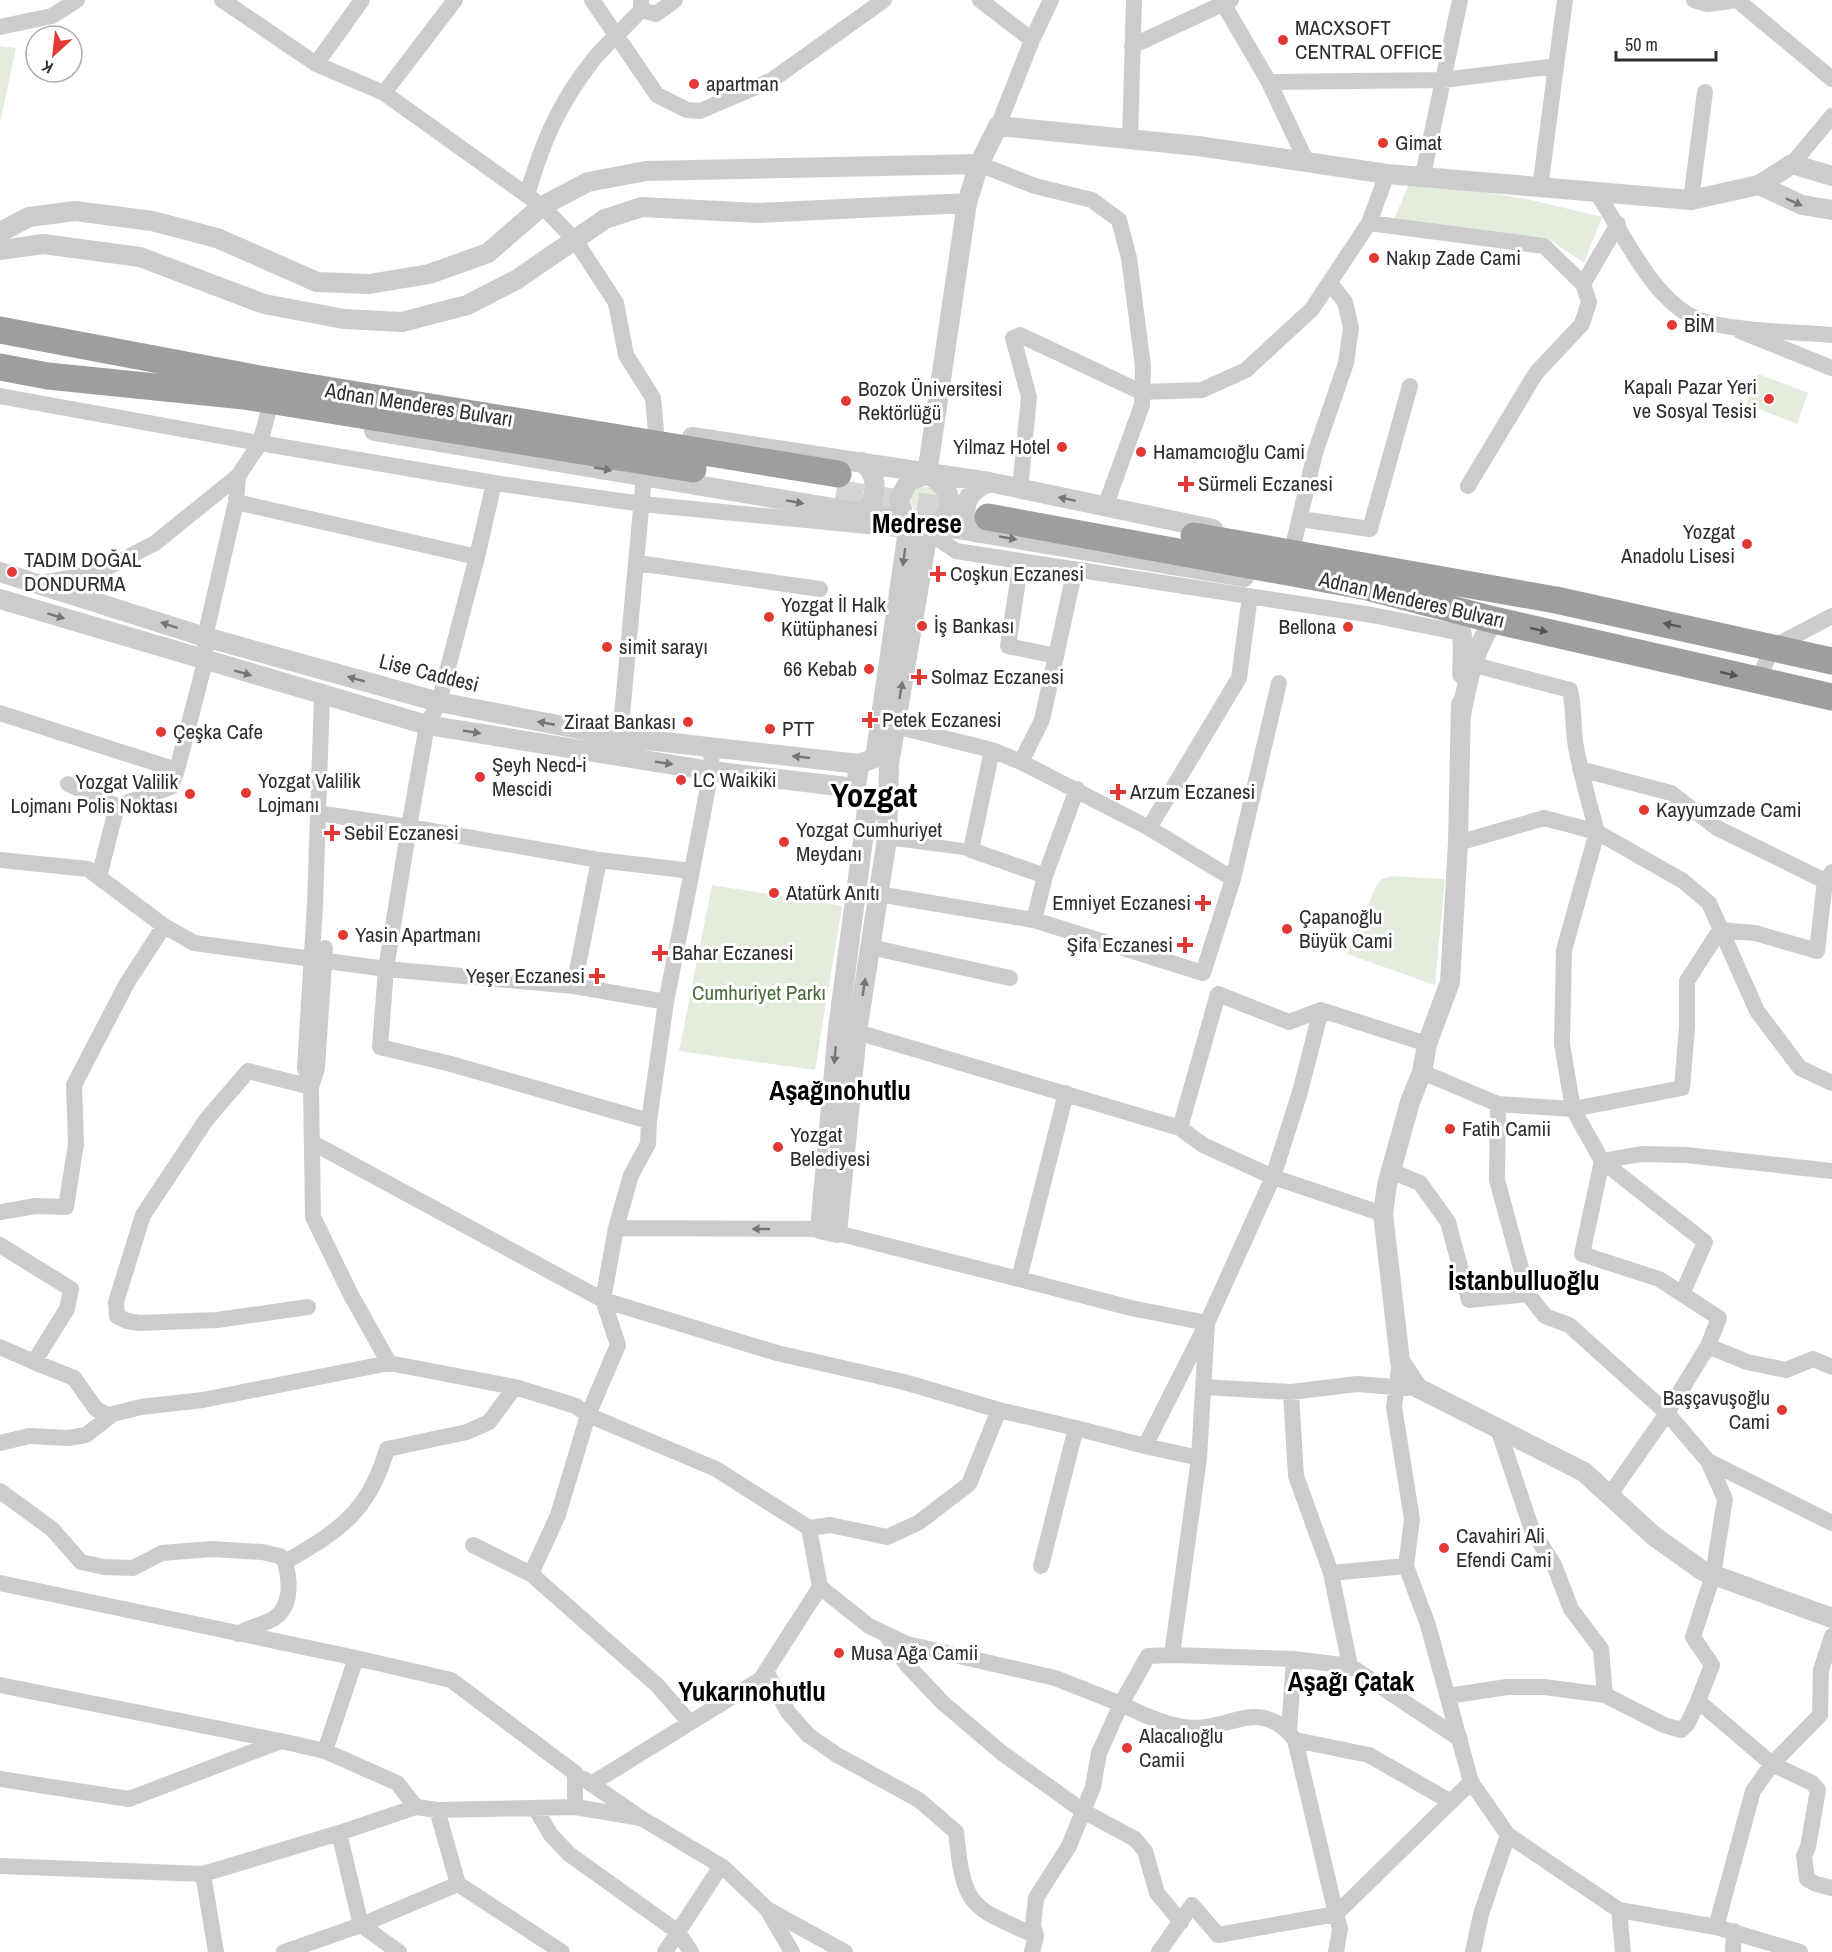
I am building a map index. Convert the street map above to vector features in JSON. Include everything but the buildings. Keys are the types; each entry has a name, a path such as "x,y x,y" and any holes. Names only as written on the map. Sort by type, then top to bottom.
{"highway":[{"name":"Adnan Menderes Bulvarı","path":"0,331 260,379 846,477"},
{"name":"Adnan Menderes Bulvarı","path":"0,367 48,376 244,396 846,477"},
{"name":"Adnan Menderes Bulvarı","path":"986,508 1556,600 1832,661"},
{"name":"Adnan Menderes Bulvarı","path":"986,508 1364,586 1452,611 1832,697"}],"street":[{"path":"0,27 52,16 77,0"},
{"path":"316,64 362,0"},
{"path":"384,93 455,0"},
{"path":"592,0 657,95 687,110 700,111 772,80 884,0"},
{"path":"534,200 542,144 559,110 594,59 618,36 641,5 656,14 675,0"},
{"path":"980,0 1032,40"},
{"path":"927,474 968,203 979,164 998,126 1032,40 1051,0"},
{"path":"1130,141 1134,0"},
{"path":"1422,175 1460,0"},
{"path":"1540,188 1565,0"},
{"path":"1694,0 1707,4 1737,0 1832,79"},
{"path":"229,2 316,64 384,93 534,200 575,240 616,303 626,355 652,398 656,431"},
{"path":"1132,46 1225,2 1269,82 1306,161"},
{"path":"1269,82 1443,80 1556,66"},
{"path":"1690,200 1705,92"},
{"path":"998,126 1306,161 1387,174 1422,175 1597,194 1690,200 1759,185 1792,164 1832,116"},
{"path":"0,232 28,217 75,211 86,212 152,222 217,238 317,282 369,284 429,274 488,253 534,200 588,182 646,171 979,164 1035,186 1092,200 1119,220 1129,258 1143,366 1142,405 1106,507"},
{"path":"1792,164 1832,176"},
{"path":"1020,489 1029,397 1013,338 1020,335 1141,392 1202,390 1246,370 1312,309 1369,222 1387,174"},
{"path":"1759,185 1802,205 1832,210"},
{"path":"1597,194 1649,276 1671,302 1699,320 1832,335"},
{"path":"0,250 43,244 140,257 264,304 344,319 402,322 467,305 516,280 605,219 642,207 758,213 968,203"},
{"path":"1369,222 1544,246 1583,284 1589,302 1582,324 1536,373 1468,486"},
{"path":"1583,284 1618,224"},
{"path":"1293,546 1316,453 1346,363 1351,328 1345,302 1330,283"},
{"path":"1720,323 1832,368"},
{"path":"0,331 656,431 846,477 927,474 986,508"},
{"path":"48,376 860,513 931,529 956,551 1372,615 1461,633"},
{"path":"1300,519 1370,529 1410,386"},
{"path":"0,396 494,483 642,504 907,524"},
{"path":"41,583 97,573 155,543 238,476 260,443 268,413"},
{"path":"846,477 871,470 876,486 870,506 860,513"},
{"path":"829,1231 838,1028 876,810 874,762 907,524 899,500 901,491 908,482 927,474"},
{"path":"856,788 895,726 931,529 944,518 949,507 949,496 945,487 927,474"},
{"path":"68,784 117,806 171,787 204,662 205,637 236,502 238,476"},
{"path":"620,737 644,476"},
{"path":"494,483 439,702 427,725 386,969 380,1047 649,1121"},
{"path":"931,529 986,508 1020,489 1556,600"},
{"path":"236,502 477,557"},
{"path":"1021,561 1008,646 1056,656"},
{"path":"637,562 820,589"},
{"path":"1022,762 1042,720 1075,569"},
{"name":"Lise Caddesi","path":"0,572 41,583 205,637 439,702 620,737 874,762"},
{"path":"1149,828 1239,678 1250,596"},
{"path":"0,599 204,662 427,725 711,771 856,788 876,810 887,839 829,1231"},
{"path":"1452,611 1461,633 1461,715 1458,843 1450,982 1427,1044 1422,1072 1410,1102 1391,1171 1383,1214 1400,1361 1394,1407 1412,1519 1406,1566 1428,1624 1471,1782 1508,1835 1619,1910 1734,1931 1796,1951"},
{"path":"1758,680 1773,647 1832,616"},
{"path":"1461,715 1471,664 1478,644 1494,620"},
{"path":"1471,664 1570,690 1580,769 1597,832 1564,950 1562,1044 1573,1109 1602,1161 1705,1242 1682,1293"},
{"path":"1203,973 1233,879 1279,683"},
{"path":"327,697 317,1068 311,1087 313,1217 351,1295 389,1363"},
{"path":"0,713 177,770"},
{"path":"895,726 992,750 1022,762 1149,828 1233,879"},
{"path":"531,1574 558,1515 588,1415 618,1345 603,1300 615,1228 631,1175 648,1144 649,1121 666,1002 711,771 712,747"},
{"path":"971,850 992,750"},
{"path":"1580,769 1671,793 1717,828 1829,876 1825,951 1755,933 1720,930"},
{"path":"1034,920 1045,876 1077,789"},
{"path":"99,877 117,806"},
{"path":"323,814 599,860 692,871"},
{"path":"1458,843 1544,818 1597,832 1683,882 1709,903 1756,1011 1800,1068 1832,1083"},
{"path":"887,839 971,850 1045,876"},
{"path":"0,860 88,869 164,926 194,943 319,958 386,969 574,986 666,1002"},
{"path":"574,986 599,860"},
{"path":"878,894 1034,920 1203,973 1218,994 1289,1022 1321,1010 1427,1044"},
{"path":"0,1212 36,1206 66,1207 76,1144 74,1085 127,983 164,926"},
{"path":"1422,1072 1498,1104 1573,1109 1682,1088 1687,1027 1687,981 1720,930"},
{"path":"870,947 1010,978"},
{"path":"1180,1128 1218,994"},
{"path":"1145,1446 1208,1323 1273,1177 1300,1092 1321,1010"},
{"path":"857,1032 1180,1128 1203,1145 1273,1177 1383,1214"},
{"path":"308,1306 217,1320 139,1323 117,1316 116,1302 143,1215 206,1120 249,1071 311,1087"},
{"path":"1019,1279 1066,1093"},
{"path":"1448,1696 1507,1687 1544,1687 1605,1695 1664,1725 1681,1730 1688,1723 1712,1665 1693,1637 1713,1575 1725,1499 1708,1461 1667,1413 1569,1325 1545,1316 1528,1294 1497,1180 1498,1104"},
{"path":"313,1143 603,1300 777,1353 904,1382 999,1410 1199,1458"},
{"path":"1602,1161 1641,1154 1686,1155 1832,1171"},
{"path":"1602,1161 1582,1254 1659,1279 1719,1318 1708,1346 1667,1413 1609,1496"},
{"path":"1391,1171 1420,1183 1448,1222 1469,1300 1528,1294"},
{"path":"615,1228 829,1231 1131,1308 1208,1323"},
{"path":"0,1245 70,1289 67,1309 34,1362"},
{"path":"1172,1655 1199,1458 1208,1323"},
{"path":"1708,1346 1748,1362 1786,1370 1814,1359 1832,1366"},
{"path":"0,1347 74,1378 96,1409 110,1416"},
{"path":"1400,1361 1418,1388"},
{"path":"0,1443 29,1436 68,1438 87,1435 110,1416 141,1407 203,1400 389,1363 515,1387 576,1406 588,1415 716,1469 809,1528 830,1525 887,1538 918,1523 969,1484 999,1410"},
{"path":"1204,1387 1291,1392 1357,1384 1397,1389 1418,1388 1584,1472 1654,1537 1703,1571 1832,1618"},
{"path":"285,1562 346,1524 370,1493 387,1449 467,1432 489,1422 515,1387"},
{"path":"1291,1392 1296,1476 1305,1495 1331,1573 1350,1666"},
{"path":"1497,1426 1532,1530 1554,1565 1571,1609 1601,1649 1605,1695"},
{"path":"1041,1566 1076,1428"},
{"path":"1708,1461 1832,1523"},
{"path":"0,1491 52,1529 81,1562 104,1567 133,1568 162,1553 212,1549 262,1552 280,1556 285,1562 289,1578 288,1598 273,1619 252,1625 238,1634"},
{"path":"809,1528 820,1587 869,1626 907,1644 1055,1678 1183,1727 1205,1727 1265,1717 1282,1724 1292,1736 1369,1755 1451,1802"},
{"path":"473,1545 531,1574 657,1685 690,1723"},
{"path":"1331,1573 1406,1566"},
{"path":"0,1583 451,1680 575,1773 641,1818 721,1866 767,1909 845,1952"},
{"path":"591,1784 761,1679 820,1587"},
{"path":"885,1634 907,1665 943,1703 1002,1753 1083,1810 1135,1839 1145,1851 1157,1893 1181,1922"},
{"path":"1716,1927 1753,1791 1772,1764 1820,1715 1821,1670 1832,1636"},
{"path":"1034,1944 1033,1925 1036,1898 1068,1846 1093,1787 1100,1753 1121,1704 1148,1656 1294,1659 1350,1666 1460,1739"},
{"path":"325,1751 356,1658"},
{"path":"1294,1659 1292,1736 1340,1929 1336,1952"},
{"path":"766,1671 788,1712 808,1735 837,1755 919,1800 956,1832 960,1871 971,1900 991,1917 1034,1944"},
{"path":"0,1685 325,1751 397,1783 416,1808"},
{"path":"1698,1701 1772,1764 1812,1783 1818,1790 1808,1847 1804,1856 1807,1879 1832,1888"},
{"path":"0,1779 129,1798 281,1741"},
{"path":"575,1773 575,1807"},
{"path":"1160,1952 1192,1905 1218,1935 1336,1914 1471,1782"},
{"path":"0,1866 203,1875 416,1808 536,1810 575,1807 641,1818"},
{"path":"437,1810 458,1884 562,1952"},
{"path":"536,1810 551,1835 569,1854 678,1932 691,1952"},
{"path":"339,1833 361,1925 399,1952"},
{"path":"1473,1952 1481,1914 1508,1835"},
{"path":"665,1952 721,1866"},
{"path":"203,1875 216,1952"},
{"path":"284,1952 361,1925 458,1884"},
{"path":"767,1909 792,1952"},
{"path":"1619,1910 1623,1952"},
{"path":"1734,1931 1734,1952"}],"green space":[{"path":"0,46 16,48 0,123"},
{"path":"1410,181 1527,199 1602,217 1584,263 1547,238 1393,222"},
{"path":"1758,374 1808,393 1797,424 1746,404"},
{"path":"925,487 935,491 939,501 935,511 925,515 915,511 911,501 915,491"},
{"path":"1391,876 1445,879 1435,985 1347,954 1376,886 1382,879"},
{"name":"Cumhuriyet Parkı","path":"712,885 842,906 815,1070 679,1051"}],"tunnel":[{"path":"836,493 974,515"}],"place":[{"name":"MACXSOFT CENTRAL OFFICE","path":"1283,40"},
{"name":"apartman","path":"694,84"},
{"name":"Gimat","path":"1383,143"},
{"name":"Nakıp Zade Cami","path":"1374,258"},
{"name":"BİM","path":"1672,325"},
{"name":"Kapalı Pazar Yeri ve Sosyal Tesisi","path":"1769,399"},
{"name":"Bozok Üniversitesi Rektörlüğü","path":"846,401"},
{"name":"Yilmaz Hotel","path":"1062,447"},
{"name":"Hamamcıoğlu Cami","path":"1141,452"},
{"name":"Sürmeli Eczanesi","path":"1186,484"},
{"name":"Yozgat Anadolu Lisesi","path":"1747,544"},
{"name":"TADIM DOĞAL DONDURMA","path":"12,572"},
{"name":"Coşkun Eczanesi","path":"938,574"},
{"name":"Yozgat İl Halk Kütüphanesi","path":"769,617"},
{"name":"İş Bankası","path":"922,626"},
{"name":"Bellona","path":"1348,627"},
{"name":"simit sarayı","path":"607,647"},
{"name":"66 Kebab","path":"869,669"},
{"name":"Solmaz Eczanesi","path":"919,677"},
{"name":"Petek Eczanesi","path":"870,720"},
{"name":"Ziraat Bankası","path":"688,722"},
{"name":"PTT","path":"770,729"},
{"name":"Çeşka Cafe","path":"161,732"},
{"name":"Şeyh Necd-i Mescidi","path":"480,777"},
{"name":"LC Waikiki","path":"681,780"},
{"name":"Arzum Eczanesi","path":"1118,792"},
{"name":"Yozgat Valilik Lojmanı","path":"246,793"},
{"name":"Yozgat Valilik Lojmanı Polis Noktası","path":"190,794"},
{"name":"Kayyumzade Cami","path":"1644,810"},
{"name":"Sebil Eczanesi","path":"332,833"},
{"name":"Yozgat Cumhuriyet Meydanı","path":"784,842"},
{"name":"Atatürk Anıtı","path":"774,893"},
{"name":"Emniyet Eczanesi","path":"1203,903"},
{"name":"Çapanoğlu Büyük Cami","path":"1287,929"},
{"name":"Yasin Apartmanı","path":"343,935"},
{"name":"Şifa Eczanesi","path":"1185,945"},
{"name":"Bahar Eczanesi","path":"660,953"},
{"name":"Yeşer Eczanesi","path":"597,976"},
{"name":"Fatih Camii","path":"1450,1129"},
{"name":"Yozgat Belediyesi","path":"778,1147"},
{"name":"Başçavuşoğlu Cami","path":"1782,1410"},
{"name":"Cavahiri Ali Efendi Cami","path":"1444,1548"},
{"name":"Musa Ağa Camii","path":"839,1653"},
{"name":"Alacalıoğlu Camii","path":"1127,1748"}],"district":[{"name":"Medrese","path":"917,524"},
{"name":"Yozgat","path":"874,795"},
{"name":"Aşağınohutlu","path":"840,1091"},
{"name":"İstanbulluoğlu","path":"1524,1281"},
{"name":"Aşağı Çatak","path":"1351,1682"},
{"name":"Yukarınohutlu","path":"752,1692"}]}
